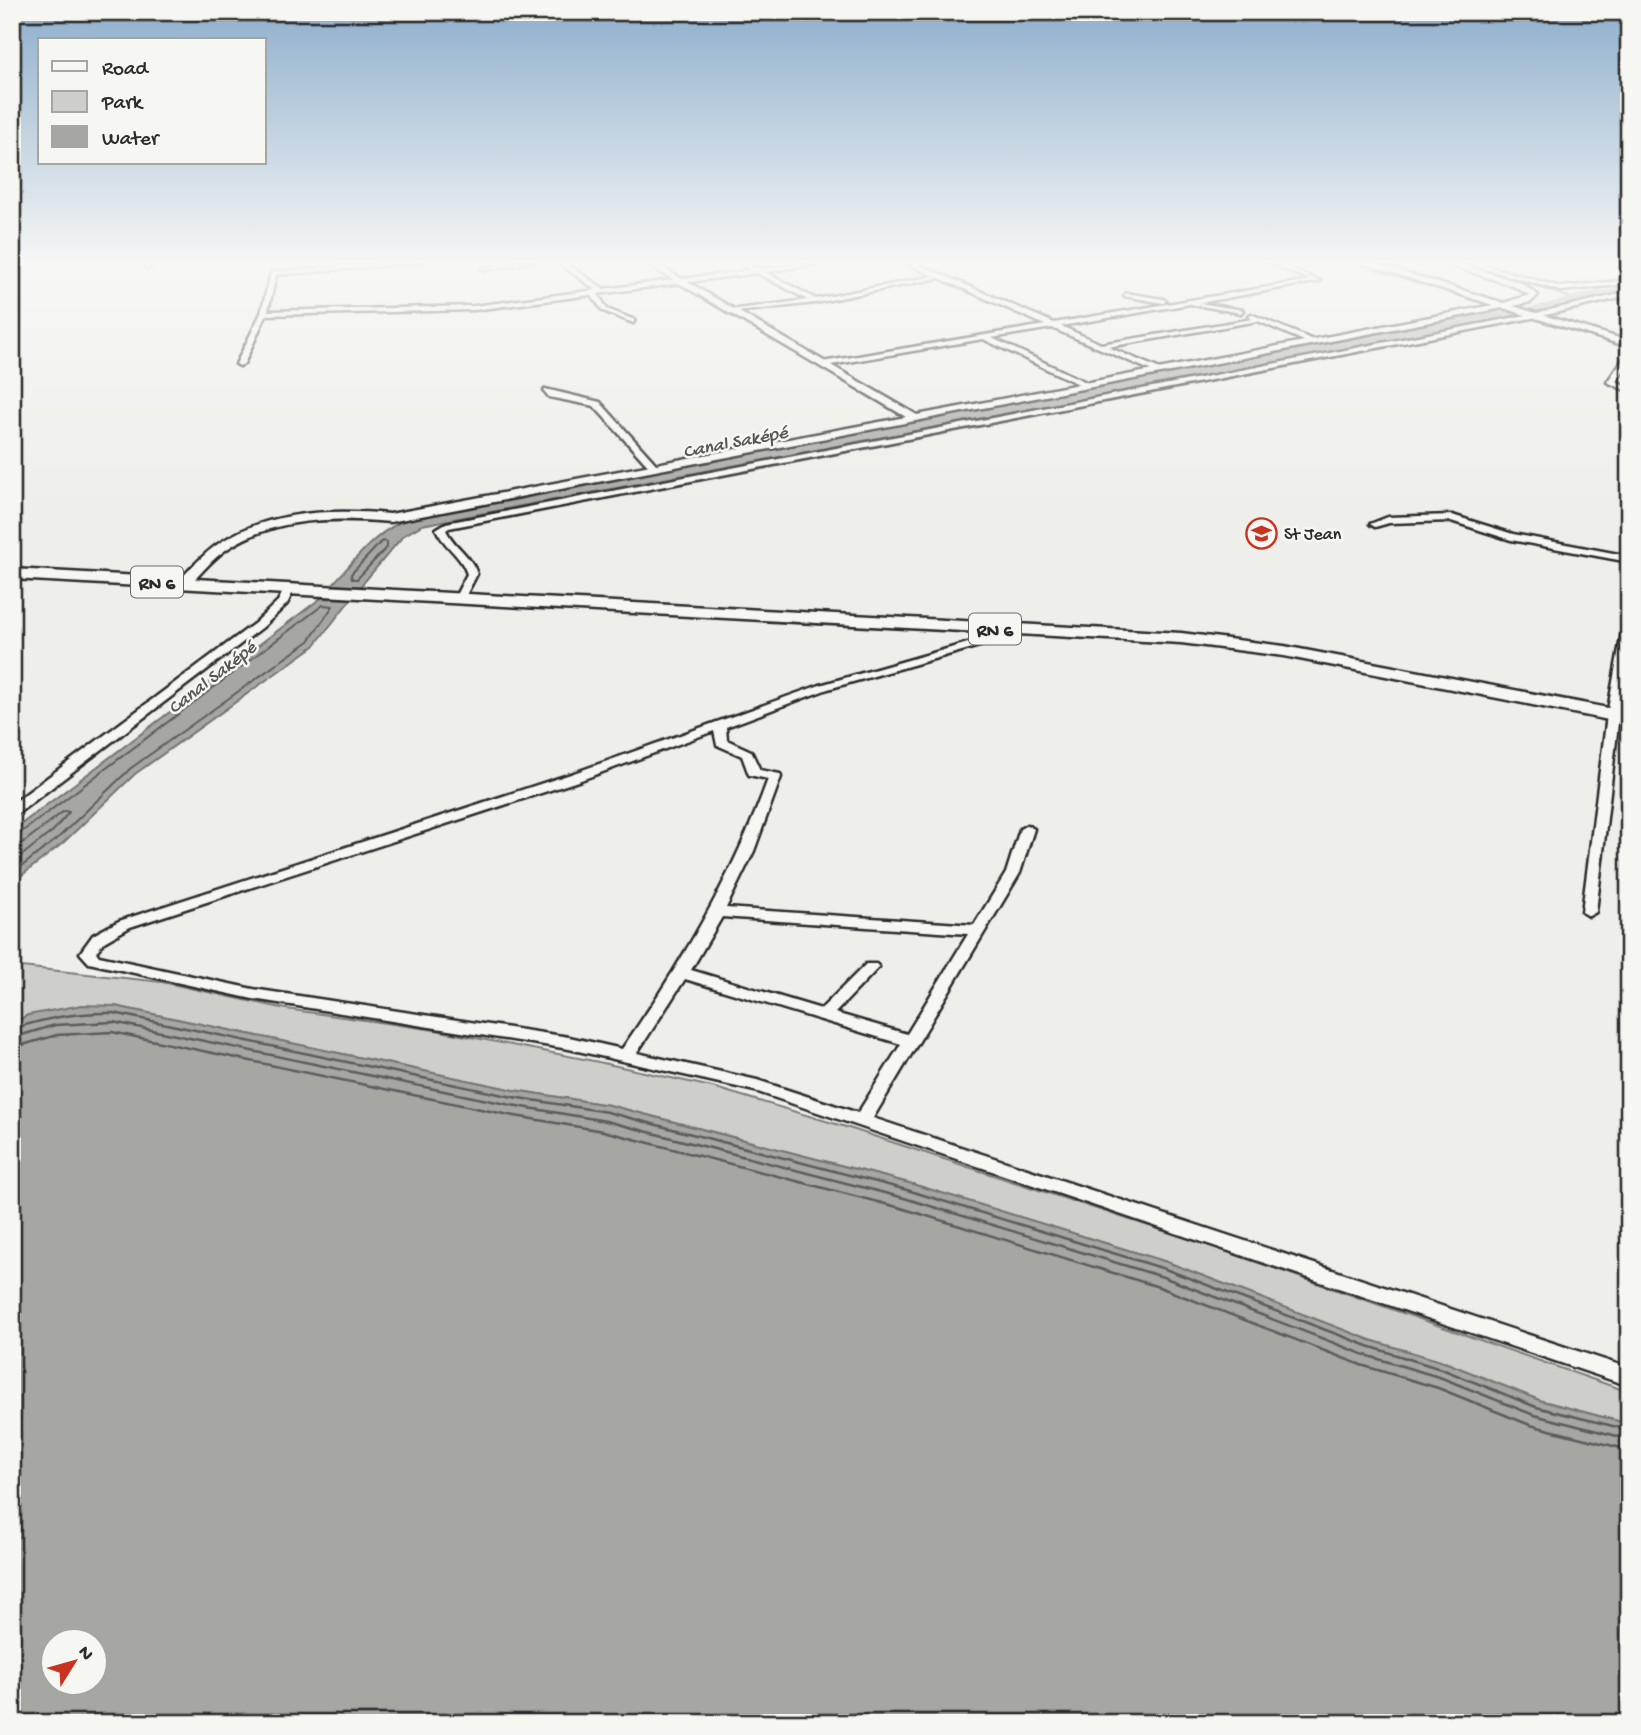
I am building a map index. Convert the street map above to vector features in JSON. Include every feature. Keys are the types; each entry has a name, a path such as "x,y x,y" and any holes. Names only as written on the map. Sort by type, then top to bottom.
{"main road":[{"name":"RN 6","path":"12,574 1181,638 1247,645 1621,717"}],"street":[{"path":"240,364 250,343"},
{"path":"786,343 914,417"},
{"path":"825,364 943,343"},
{"path":"997,343 1085,385"},
{"path":"1092,343 1157,371"},
{"path":"1101,347 1124,343"},
{"path":"183,584 221,548 236,538 286,521 340,516 390,518 1309,343"},
{"path":"459,599 472,574 463,552 444,538 441,529 446,526 1393,343"},
{"path":"1629,357 1611,382 1629,390"},
{"path":"548,391 552,396 597,404 653,467"},
{"path":"1375,524 1388,520 1452,518 1511,537 1629,559"},
{"path":"12,811 258,625 295,591"},
{"path":"1589,912 1621,717 1629,621"},
{"path":"1009,629 986,642 824,687 576,777 152,915 115,929 91,945 88,953 94,960 253,994 463,1024 626,1056 757,1086 1629,1377"},
{"path":"626,1056 683,973 717,912 757,833 775,777 754,772 752,759 744,749 720,742 720,724"},
{"path":"862,1121 1013,873 1027,829"},
{"path":"717,912 979,930"},
{"path":"824,1015 871,967"},
{"path":"683,973 911,1041"}],"green space":[{"path":"12,966 162,982 286,1009 435,1030 712,1087 846,1127 1216,1248 1629,1392 1629,1424 1539,1400 1447,1363 1370,1340 1167,1262 909,1183 609,1105 514,1090 115,1006 12,1023"}],"water":[{"path":"1326,343 1377,343 422,525 403,536 360,587 332,585 377,537 411,518"},
{"path":"321,598 351,599 314,646 135,774 63,843 12,883 12,831"},
{"path":"82,1005 115,1006 514,1090 609,1105 909,1183 1167,1262 1370,1340 1447,1363 1539,1400 1629,1424 1629,1723 12,1723 12,1023 28,1015"}],"place":[{"name":"St Jean","path":"1261,533"}],"water label":[{"name":"Canal Saképé","path":"735,440"},
{"name":"Canal Saképé","path":"211,676"}]}
